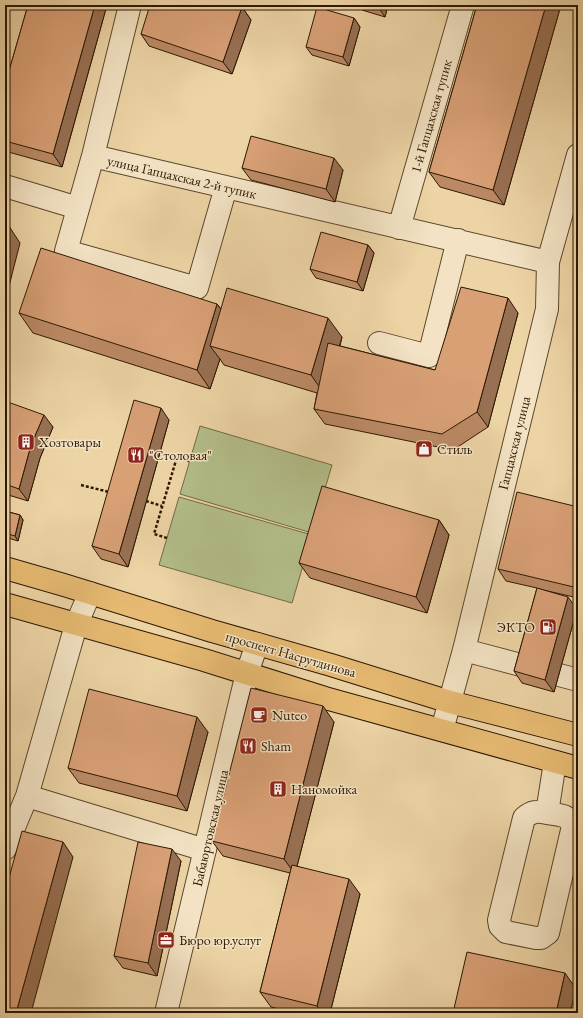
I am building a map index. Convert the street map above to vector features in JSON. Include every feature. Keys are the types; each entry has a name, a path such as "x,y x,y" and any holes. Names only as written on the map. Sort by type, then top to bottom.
{"main road":[{"name":"проспект Насрутдинова","path":"5,568 450,702 578,735"},
{"path":"5,604 246,673 325,698 578,768"}],"street":[{"name":"улица Гапцахская 2-й тупик","path":"130,5 93,156 548,262"},
{"name":"1-й Гапцахская тупик","path":"399,228 464,5"},
{"name":"Гапцахская улица","path":"442,730 464,650 547,309 548,262 578,155"},
{"path":"93,156 66,251 197,288 226,186"},
{"path":"5,186 78,208"},
{"path":"379,343 429,356 458,240"},
{"path":"5,849 27,796 76,625 90,593"},
{"name":"Бабаюртовская улица","path":"166,1013 246,673 257,644"},
{"path":"464,650 578,680"},
{"path":"547,813 555,762"},
{"path":"27,796 205,850"},
{"path":"536,811 547,813 566,817 571,820 573,826 548,933 541,938 536,938 506,932 500,926 499,920 524,818 530,813 536,811"}],"path":[{"path":"167,538 154,534 162,506 177,457 189,461"},
{"path":"80,485 112,492"},
{"path":"146,502 162,506"}],"green space":[{"path":"200,426 332,465 312,533 180,494"},
{"path":"179,497 312,535 292,603 159,565"}],"building":[{"path":"28,5 95,5 53,154 5,141 5,85"},
{"path":"150,5 235,5 242,7 223,62 141,34"},
{"path":"367,5 380,5 379,8"},
{"path":"477,5 546,5 493,190 429,172"},
{"path":"317,7 354,18 343,57 306,47"},
{"path":"251,136 334,158 326,189 242,168"},
{"path":"321,232 368,245 357,282 310,269"},
{"path":"41,248 217,304 197,370 19,313"},
{"path":"461,287 508,298 477,412 442,434 314,409 328,343 435,370"},
{"path":"227,288 328,318 311,375 210,346"},
{"path":"134,400 161,408 119,554 92,546"},
{"name":"Хозтовары","path":"5,401 44,415 31,445 19,489 5,484"},
{"path":"322,486 439,520 416,597 299,563"},
{"path":"517,492 578,507 578,588 498,569"},
{"path":"5,511 20,515 15,536 5,533"},
{"path":"537,588 568,597 545,680 514,671"},
{"name":"Наномойка","path":"251,688 323,706 284,859 212,841"},
{"path":"89,689 197,717 177,796 68,768"},
{"path":"22,831 63,842 16,1013 5,1013 5,892"},
{"path":"138,842 172,849 148,963 114,956"},
{"path":"292,865 349,879 317,1006 260,992"},
{"path":"467,952 565,973 556,1013 453,1013"}],"place":[{"name":"Хозтовары","path":"26,442"},
{"name":"Стиль","path":"424,449"},
{"name":"\"Столовая\"","path":"136,455"},
{"name":"ЭКТО","path":"548,627"},
{"name":"Nuteo","path":"259,715"},
{"name":"Sham","path":"248,746"},
{"name":"Наномойка","path":"278,789"},
{"name":"Бюро юр.услуг","path":"166,940"}]}
